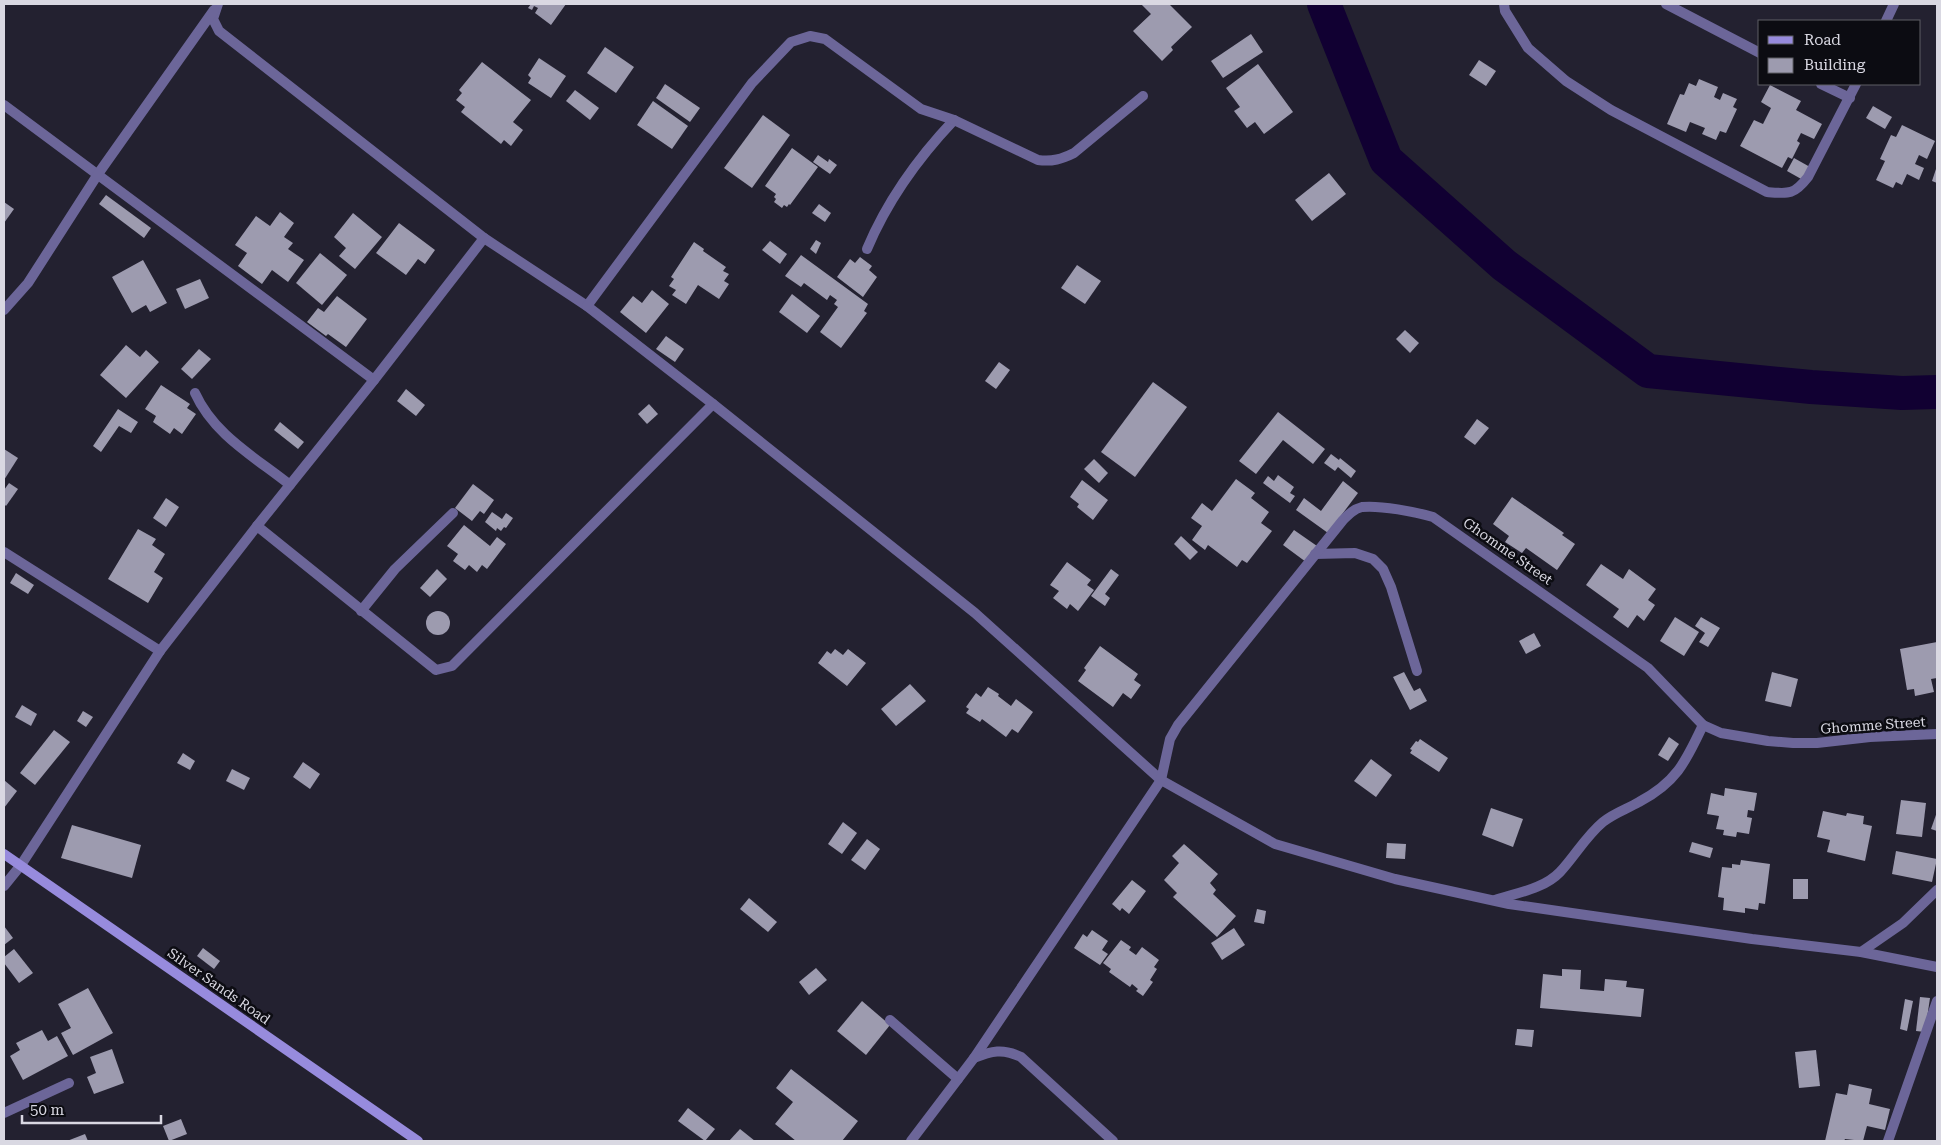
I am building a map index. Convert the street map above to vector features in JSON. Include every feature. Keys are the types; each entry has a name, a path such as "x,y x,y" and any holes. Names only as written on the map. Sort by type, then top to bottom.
{"street":[{"path":"1504,4 1505,11 1528,48 1566,81 1611,110 1767,192 1788,194 1798,190 1808,177 1856,85"},
{"path":"1666,4 1758,52"},
{"path":"1886,20 1894,4"},
{"path":"4,310 28,283 98,174 217,5"},
{"path":"217,5 213,19 219,31 484,238 587,306 713,404 975,613 1161,780 1275,844 1396,879 1494,900 1752,939 1861,952 1937,967"},
{"path":"587,306 752,83 791,42 810,36 825,39 921,108 954,120 1038,160 1049,162 1074,153 1144,96"},
{"path":"1823,85 1850,98"},
{"path":"4,104 374,380"},
{"path":"866,249 889,202 926,151 954,120"},
{"path":"4,886 21,865 160,651 484,238"},
{"path":"195,393 207,415 222,432 290,486"},
{"path":"257,526 436,670 452,666 713,404"},
{"name":"Ghomme Street","path":"1161,780 1170,739 1178,724 1343,520 1353,510 1363,507 1418,512 1433,517 1648,668 1703,725 1722,733 1768,741 1793,743 1937,734"},
{"path":"362,611 395,569 453,514"},
{"path":"4,552 160,651"},
{"path":"1315,554 1355,553 1373,559 1383,569 1391,587 1416,671"},
{"path":"1494,900 1550,880 1560,872 1602,823 1617,812 1640,802 1662,788 1685,763 1703,725"},
{"path":"911,1141 974,1058 1161,780"},
{"name":"Silver Sands Road","path":"4,854 418,1141"},
{"path":"1861,952 1903,923 1937,890"},
{"path":"1888,1141 1937,1001"},
{"path":"890,1020 958,1079"},
{"path":"974,1058 999,1050 1021,1056 1113,1141"},
{"path":"4,1114 69,1084"}],"building":[{"path":"531,4 566,4 551,25 535,13 538,8 534,6 532,10 528,8"},
{"path":"1141,4 1169,4 1192,27 1171,47 1173,50 1162,61 1133,31 1151,14"},
{"path":"1251,34 1263,52 1223,78 1211,61"},
{"path":"605,47 634,67 616,93 587,73"},
{"path":"539,58 566,76 551,98 528,83 531,78 528,75"},
{"path":"1479,60 1496,71 1486,86 1469,75"},
{"path":"482,62 531,100 513,122 523,130 511,146 504,140 501,144 461,112 465,107 456,100 462,93 459,90"},
{"path":"1258,64 1293,112 1264,134 1255,122 1247,128 1234,111 1240,107 1226,88"},
{"path":"1699,79 1718,87 1714,97 1720,100 1723,93 1737,99 1733,107 1737,109 1726,133 1720,131 1716,140 1702,134 1705,128 1690,122 1686,132 1667,124 1680,94 1684,95 1689,83 1696,86"},
{"path":"665,84 700,108 690,122 656,98"},
{"path":"1770,85 1801,101 1796,110 1822,124 1814,139 1801,133 1797,141 1800,143 1792,159 1788,157 1782,168 1740,146 1754,120 1763,124 1771,108 1761,102"},
{"path":"575,90 599,108 590,120 566,101"},
{"path":"653,101 688,126 672,149 637,125"},
{"path":"1873,106 1892,117 1885,129 1866,118"},
{"path":"763,115 790,135 752,188 724,168"},
{"path":"1902,125 1935,141 1927,159 1919,155 1915,164 1924,168 1919,180 1907,174 1902,185 1896,182 1893,188 1876,180 1885,161 1880,159 1891,135 1896,137"},
{"path":"792,148 818,167 790,205 787,207 784,205 782,208 774,202 776,194 765,186"},
{"path":"818,155 828,162 829,159 837,165 830,174 813,162"},
{"path":"1794,158 1810,167 1803,180 1787,171"},
{"path":"1937,166 1937,183 1932,181"},
{"path":"1329,173 1346,194 1312,221 1295,200"},
{"path":"106,195 151,228 144,238 99,204"},
{"path":"4,202 14,209 4,223"},
{"path":"819,204 831,213 825,222 812,213"},
{"path":"280,212 294,223 284,237 293,243 288,249 304,260 288,282 272,270 262,284 238,266 247,253 235,245 256,216 270,226"},
{"path":"353,213 382,237 355,269 339,256 346,248 334,237"},
{"path":"399,223 435,250 425,264 418,259 406,275 376,253"},
{"path":"816,240 821,243 816,254 810,249"},
{"path":"770,241 787,254 780,264 762,250"},
{"path":"694,242 704,249 703,251 726,267 723,271 729,274 724,281 729,284 719,299 698,285 686,304 672,295 676,290 669,286 674,279 671,277"},
{"path":"320,253 347,275 322,305 296,283"},
{"path":"801,255 868,304 864,311 867,313 841,348 820,332 838,307 834,304 837,300 830,295 827,300 804,283 801,287 785,276"},
{"path":"860,257 872,266 869,270 877,277 863,297 837,277 850,259 855,263"},
{"path":"143,260 167,303 150,312 146,305 132,313 112,277"},
{"path":"1077,265 1101,281 1085,304 1061,288"},
{"path":"200,279 209,298 185,309 176,289"},
{"path":"652,290 669,304 646,333 620,312 633,296 642,303"},
{"path":"792,294 820,316 807,333 779,312"},
{"path":"337,296 367,319 346,347 328,334 326,336 307,322 318,308 324,312"},
{"path":"1405,330 1419,343 1410,353 1396,339"},
{"path":"666,336 684,349 675,362 656,349"},
{"path":"126,345 140,357 146,350 159,362 126,398 100,375"},
{"path":"199,349 211,359 192,379 181,369"},
{"path":"999,362 1010,370 996,389 985,381"},
{"path":"1153,382 1187,407 1135,477 1101,452"},
{"path":"161,385 190,404 187,408 196,414 182,434 174,428 170,434 153,422 156,416 145,409"},
{"path":"406,389 425,405 416,416 397,401"},
{"path":"649,404 658,414 647,424 638,414"},
{"path":"118,409 138,422 131,433 119,426 101,452 93,446"},
{"path":"1278,412 1325,449 1313,464 1283,440 1256,474 1239,461"},
{"path":"1477,419 1489,428 1475,445 1464,437"},
{"path":"280,422 304,442 298,449 274,430"},
{"path":"4,449 18,458 4,480"},
{"path":"1331,454 1339,460 1340,458 1356,471 1351,478 1338,467 1335,471 1324,463"},
{"path":"1094,459 1108,473 1099,483 1084,469"},
{"path":"1278,475 1294,487 1290,493 1295,496 1290,503 1263,483 1268,476 1274,481"},
{"path":"1236,479 1255,493 1251,498 1269,512 1261,523 1272,531 1247,563 1242,560 1237,567 1208,545 1205,550 1192,540 1202,526 1191,518 1202,503 1212,511"},
{"path":"1082,480 1108,500 1093,520 1077,507 1079,504 1070,497"},
{"path":"1343,481 1358,493 1328,533 1296,510 1304,498 1321,511"},
{"path":"9,483 18,489 6,506 4,504 4,490"},
{"path":"473,484 494,500 484,514 480,511 472,521 455,508"},
{"path":"1512,497 1564,533 1562,535 1575,544 1557,570 1526,548 1522,553 1505,542 1509,536 1493,524"},
{"path":"166,498 179,507 166,527 153,518"},
{"path":"492,512 502,519 506,513 513,518 506,528 504,527 501,531 497,528 496,531 485,522"},
{"path":"464,525 490,546 497,537 506,544 487,569 482,565 477,572 469,565 465,570 453,561 458,554 447,546"},
{"path":"138,529 156,539 152,545 165,554 154,572 163,578 148,603 108,579"},
{"path":"1294,530 1317,546 1306,562 1283,545"},
{"path":"1181,536 1198,552 1190,560 1174,544"},
{"path":"1067,562 1091,580 1087,585 1094,590 1078,611 1070,604 1067,609 1053,598 1059,591 1050,585"},
{"path":"1601,564 1623,579 1629,569 1656,589 1648,600 1655,605 1644,621 1637,615 1628,628 1613,617 1619,609 1586,585"},
{"path":"437,569 447,579 430,597 420,588"},
{"path":"1111,569 1119,575 1105,594 1110,598 1105,606 1091,596"},
{"path":"16,573 34,585 28,594 10,583"},
{"path":"438,611 446,615 450,623 446,631 438,635 430,631 426,623 430,615"},
{"path":"1675,617 1699,632 1684,656 1660,641"},
{"path":"1701,617 1720,628 1708,647 1699,642 1705,633 1695,626"},
{"path":"1534,633 1541,646 1526,654 1519,641"},
{"path":"1937,642 1937,678 1931,679 1934,692 1915,696 1914,689 1907,690 1900,649"},
{"path":"1100,646 1138,674 1134,680 1141,685 1131,699 1123,693 1113,707 1078,681 1086,670 1084,668"},
{"path":"835,649 843,655 848,649 866,663 847,686 818,663 827,651 831,654"},
{"path":"1404,672 1414,691 1420,688 1427,701 1410,710 1393,677"},
{"path":"1772,672 1798,679 1791,707 1765,701"},
{"path":"910,684 926,701 896,726 881,709"},
{"path":"988,687 999,694 998,696 1011,706 1016,699 1033,712 1018,733 1012,729 1006,737 982,719 980,722 966,713 969,709 966,707 976,693 981,697"},
{"path":"22,705 37,714 31,726 15,717"},
{"path":"83,711 93,717 86,727 77,721"},
{"path":"54,730 70,742 35,785 20,773"},
{"path":"1669,737 1679,744 1668,761 1658,755"},
{"path":"1420,739 1448,758 1439,772 1410,753 1412,750 1410,749"},
{"path":"183,753 195,761 190,770 177,763"},
{"path":"1371,759 1392,775 1376,797 1354,781"},
{"path":"303,762 320,774 310,789 293,777"},
{"path":"232,769 250,778 244,790 226,781"},
{"path":"4,780 17,791 4,808"},
{"path":"1725,788 1757,793 1754,811 1748,810 1747,817 1752,818 1749,834 1737,832 1736,837 1723,835 1724,830 1716,829 1719,816 1707,814 1711,793 1724,796"},
{"path":"1901,800 1926,803 1922,837 1896,834"},
{"path":"1491,808 1523,819 1513,847 1482,835"},
{"path":"1823,811 1846,816 1847,813 1864,816 1863,824 1872,826 1865,861 1827,852 1830,840 1817,837"},
{"path":"1937,812 1937,831 1931,829"},
{"path":"843,822 857,833 842,854 828,844"},
{"path":"72,825 141,845 132,878 61,858"},
{"path":"867,839 880,849 865,870 851,860"},
{"path":"1692,842 1713,848 1710,858 1689,852"},
{"path":"1387,843 1406,844 1405,859 1386,858"},
{"path":"1184,844 1218,874 1210,883 1216,890 1213,894 1236,916 1217,937 1173,897 1177,893 1164,880 1179,863 1172,856"},
{"path":"1896,851 1937,859 1932,882 1892,874"},
{"path":"1741,860 1770,864 1765,904 1759,903 1758,910 1745,908 1745,913 1723,910 1724,898 1718,897 1722,867 1732,868 1732,864 1740,865"},
{"path":"1793,879 1808,879 1808,899 1793,899"},
{"path":"1132,880 1146,891 1129,914 1122,908 1120,911 1112,904"},
{"path":"749,898 777,922 768,932 740,909"},
{"path":"1257,909 1266,911 1264,924 1254,922"},
{"path":"4,926 13,938 4,945"},
{"path":"1234,928 1245,945 1222,960 1211,943"},
{"path":"1092,930 1108,941 1102,950 1108,954 1100,965 1074,948 1083,934 1087,937"},
{"path":"1121,940 1131,947 1129,950 1136,955 1142,947 1159,960 1154,967 1157,969 1150,980 1153,982 1143,996 1136,991 1138,989 1132,984 1130,987 1109,972 1111,969 1103,963"},
{"path":"203,948 220,961 214,969 197,956"},
{"path":"14,949 33,973 19,983 4,963 4,957"},
{"path":"816,968 827,980 809,995 799,982"},
{"path":"1562,969 1581,970 1580,989 1604,991 1605,979 1627,981 1626,987 1644,989 1641,1017 1540,1008 1543,974 1562,976"},
{"path":"88,988 113,1033 73,1055 61,1033 71,1028 58,1004"},
{"path":"1920,997 1930,998 1925,1032 1916,1031"},
{"path":"1905,999 1913,1001 1907,1031 1900,1029"},
{"path":"862,1001 890,1025 866,1055 837,1031"},
{"path":"1517,1029 1534,1030 1532,1047 1515,1045"},
{"path":"42,1030 48,1041 57,1036 68,1056 23,1080 10,1056 20,1050 16,1043"},
{"path":"112,1049 124,1083 94,1094 87,1077 96,1073 90,1057"},
{"path":"1816,1050 1820,1086 1799,1088 1795,1052"},
{"path":"791,1069 858,1121 842,1141 796,1141 775,1124 793,1102 776,1088"},
{"path":"1849,1084 1872,1089 1869,1104 1890,1109 1885,1130 1867,1126 1863,1141 1845,1139 1844,1141 1825,1141 1836,1093 1847,1095"},
{"path":"688,1108 715,1129 705,1141 678,1121"},
{"path":"181,1119 187,1134 169,1141 163,1126"},
{"path":"740,1129 755,1141 729,1141"},
{"path":"85,1134 88,1141 67,1141"}],"waterway":[{"path":"1324,4 1386,160 1504,265 1648,371 1811,387 1902,393 1937,392"}]}
